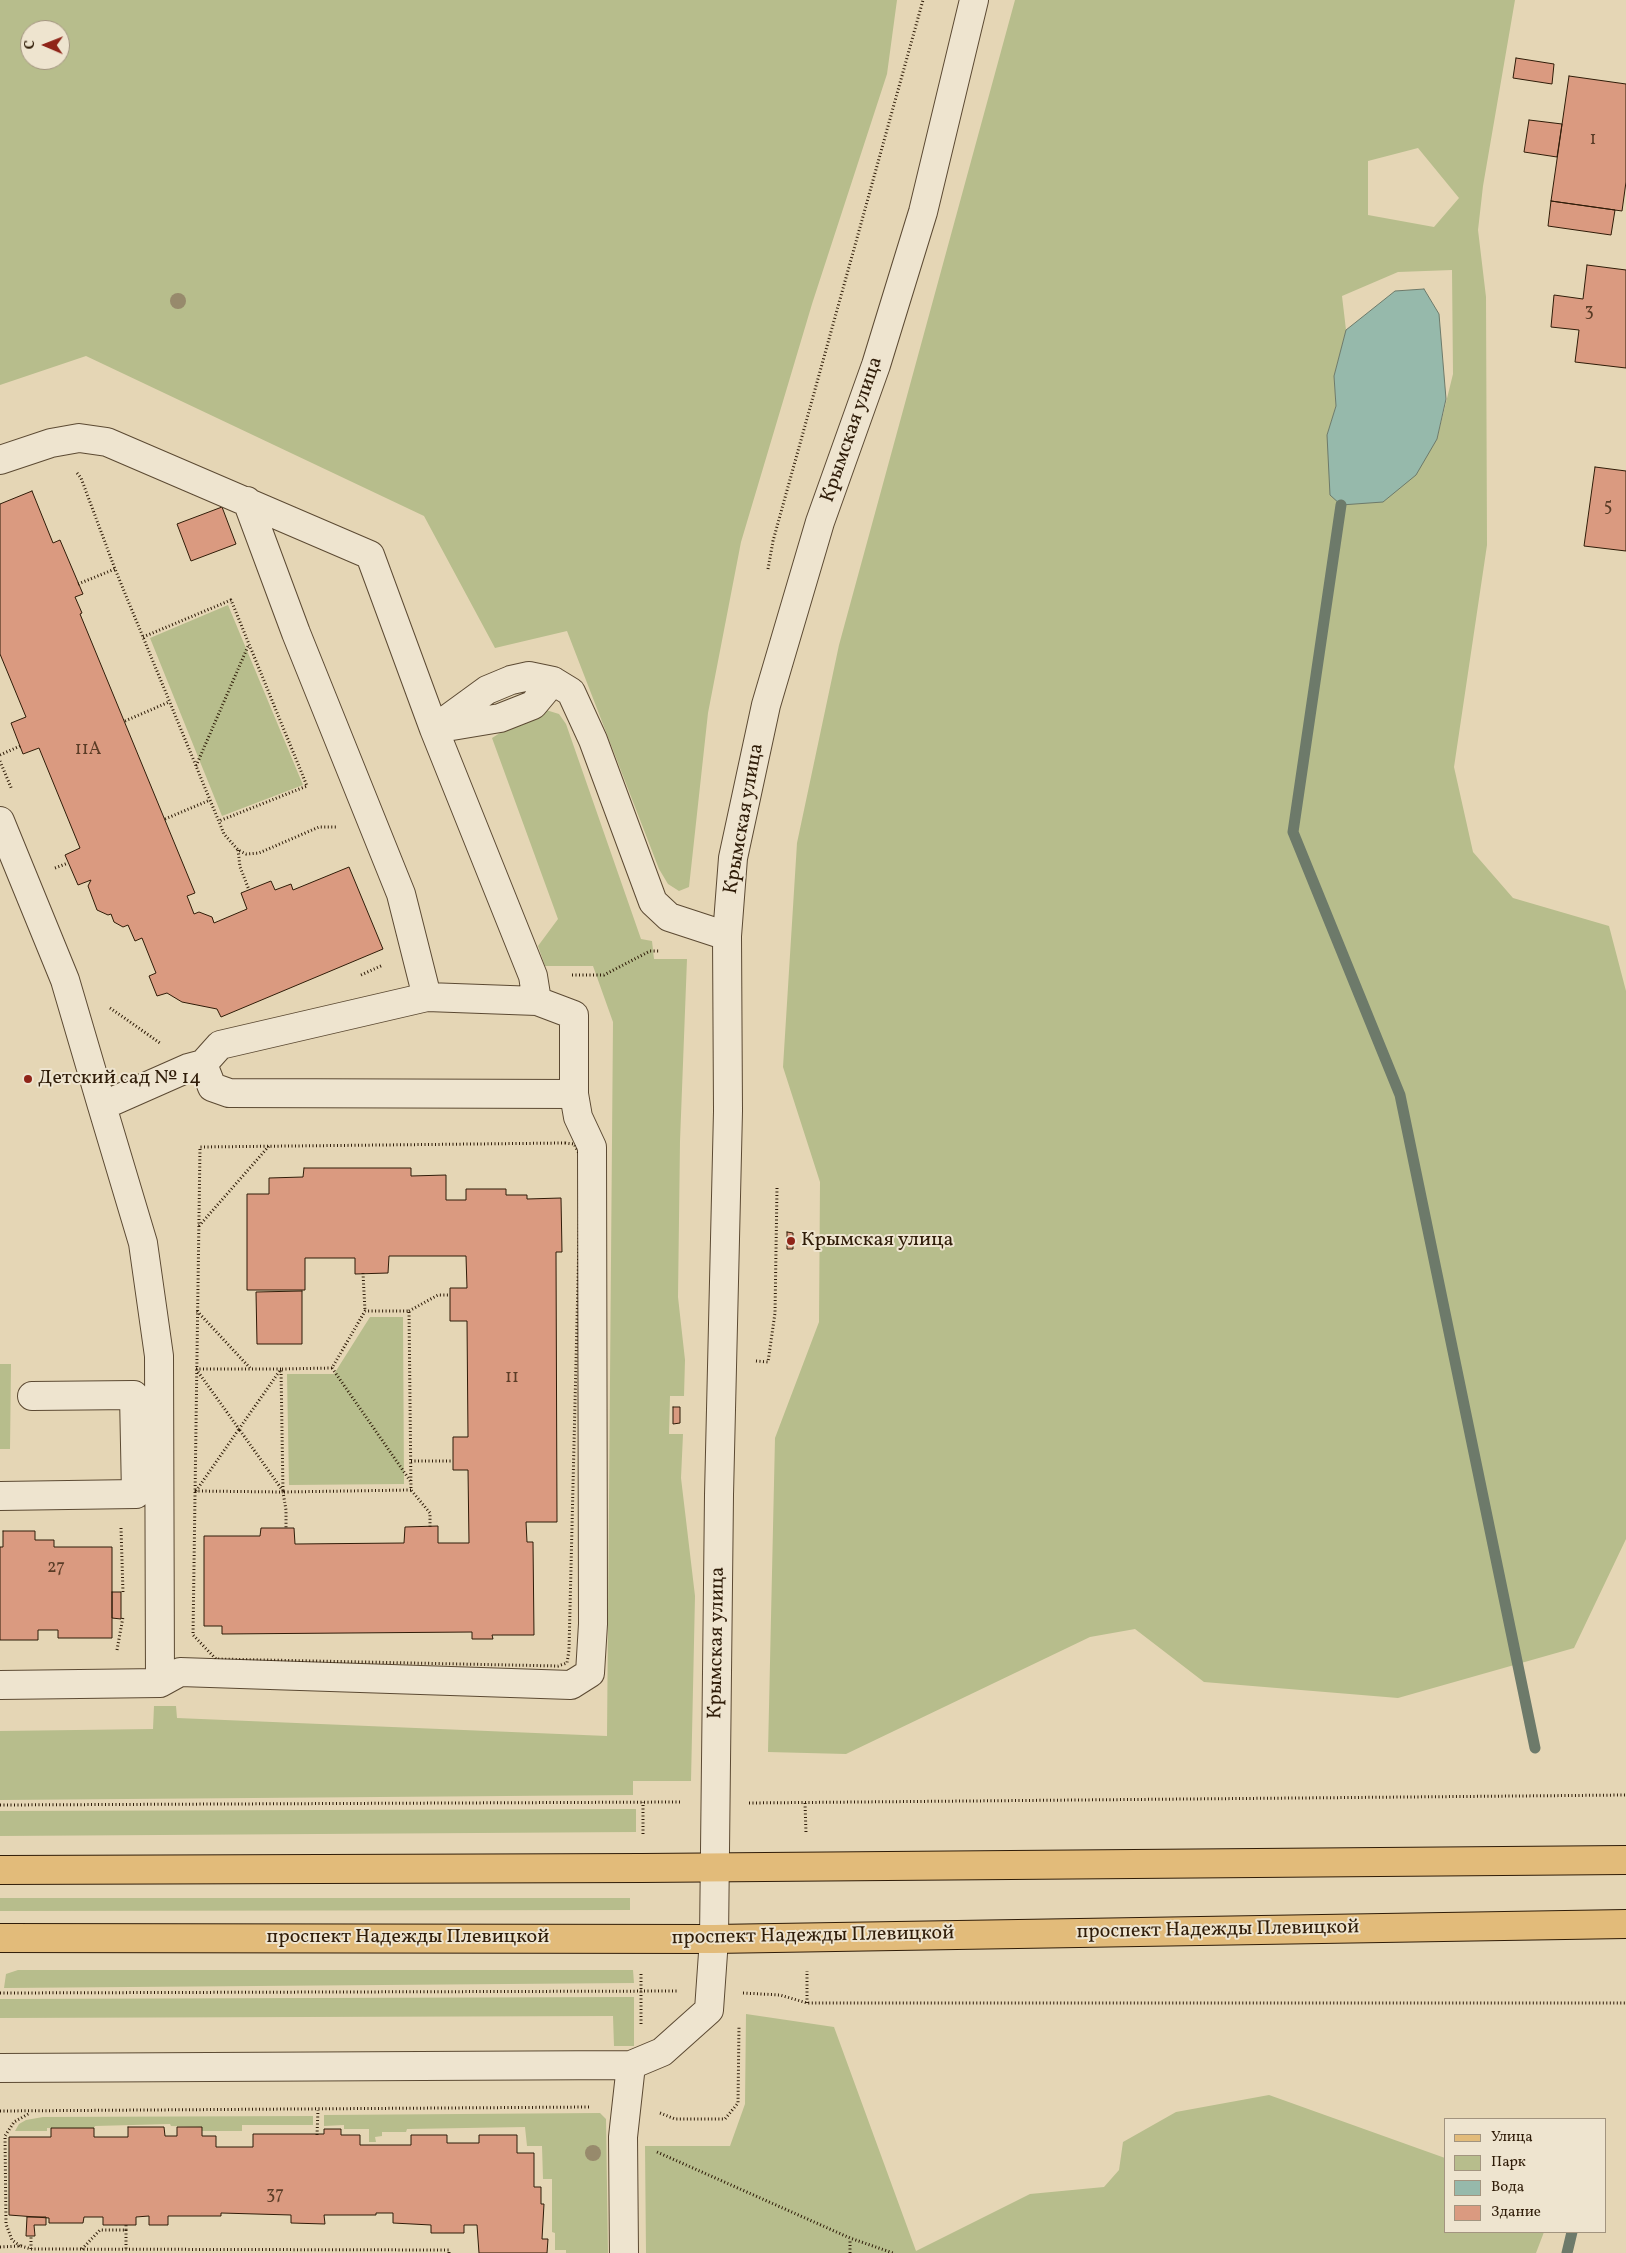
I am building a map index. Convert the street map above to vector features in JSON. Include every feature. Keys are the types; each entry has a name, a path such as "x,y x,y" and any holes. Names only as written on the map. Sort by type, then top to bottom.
{"main road":[{"path":"0,1870 1626,1860"},
{"name":"проспект Надежды Плевицкой","path":"0,1938 714,1940 1626,1924"}],"street":[{"name":"Крымская улица","path":"710,2001 714,1940 719,1495 728,1111 727,936 733,858 766,705 820,522 876,365 923,212 974,0"},
{"path":"0,460 51,443 79,438 107,442 370,555 434,729 533,976 537,1001"},
{"path":"247,502 296,633 401,894 427,997"},
{"path":"434,729 500,718 533,705 553,681 571,692 593,740 653,902 669,917 727,936"},
{"path":"0,820 65,980 143,1243 159,1356 160,1683"},
{"path":"0,1685 160,1683 180,1672 572,1685 590,1672 593,1624 592,1147 578,1117 574,1094 574,1015 537,1001 427,997 220,1045 203,1064 188,1068 102,1106"},
{"path":"203,1064 212,1087 229,1093 574,1094"},
{"path":"0,1496 136,1494 134,1395 32,1396"},
{"path":"0,2068 632,2065 662,2052 710,2001"},
{"path":"624,2253 623,2137 632,2065"}],"path":[{"path":"75,470 81,478 115,569 224,834 238,850 246,854 259,853 319,827 335,826 342,830"},
{"path":"78,584 115,569"},
{"path":"143,637 231,600 307,786 218,821"},
{"path":"196,767 249,644"},
{"path":"124,721 170,702"},
{"path":"0,754 20,746"},
{"path":"165,819 210,800"},
{"path":"238,850 240,866 249,890"},
{"path":"360,975 384,964"},
{"path":"104,1004 165,1047"},
{"path":"574,1144 578,1149 580,1167 569,1658 567,1662 558,1666 216,1659 193,1635 198,1227 200,1147 574,1144"},
{"path":"198,1227 269,1146"},
{"path":"332,1368 365,1311 363,1273"},
{"path":"365,1311 409,1311 438,1295 450,1295"},
{"path":"197,1311 250,1368"},
{"path":"409,1311 411,1490 430,1513 430,1527"},
{"path":"196,1369 332,1368"},
{"path":"332,1368 411,1483"},
{"path":"196,1369 283,1492"},
{"path":"196,1491 281,1369"},
{"path":"281,1369 283,1492 286,1528"},
{"path":"411,1461 453,1461"},
{"path":"196,1491 411,1490"},
{"path":"121,1528 123,1600"},
{"path":"113,1656 119,1644 123,1609"},
{"path":"0,1805 716,1803 1626,1795"},
{"path":"0,1993 641,1990 710,2001 780,1995 806,2003 1626,2003"},
{"path":"675,2119 725,2119 738,2103 739,2023"},
{"path":"0,2111 592,2107"},
{"path":"317,2135 318,2110"},
{"path":"34,2111 14,2122 5,2136 6,2224 12,2240 21,2246 36,2251 82,2249 176,2251 449,2250 449,2253"},
{"path":"623,2137 850,2238 893,2253"},
{"path":"126,2225 126,2249"},
{"path":"82,2249 100,2230 126,2230"},
{"path":"31,2236 31,2249"},
{"path":"850,2238 850,2253"},
{"path":"0,2247 21,2246"}],"green space":[{"path":"0,0 897,0 887,74 812,304 741,542 708,713 689,887 679,891 668,884 659,869 567,631 495,648 424,516 86,356 0,385"},
{"path":"1015,0 1515,0 1483,186 1478,230 1486,297 1487,545 1454,767 1473,852 1513,898 1609,926 1626,991 1626,1539 1574,1648 1398,1698 1204,1682 1135,1629 1090,1637 846,1754 768,1752 775,1438 819,1322 820,1182 783,1067 797,843 839,645","holes":["1418,148 1459,198 1434,227 1368,215 1368,161","1452,270 1453,374 1437,439 1327,435 1336,406 1334,376 1346,330 1342,296 1398,272"]},
{"path":"228,605 303,785 222,816 150,638"},
{"path":"546,710 559,714 566,724 641,939 652,941 654,959 687,959 680,1141 678,1297 685,1360 684,1396 670,1396 669,1434 683,1434 681,1478 695,1596 691,1781 633,1781 633,1795 0,1800 0,1731 153,1729 154,1706 176,1706 177,1718 607,1736 613,1022 593,966 545,966 538,946 558,919 492,738 527,716"},
{"path":"370,1317 403,1317 404,1484 289,1485 287,1374 334,1374"},
{"path":"0,1364 11,1364 10,1449 0,1449"},
{"path":"636,1809 636,1832 0,1836 0,1811"},
{"path":"0,1898 630,1898 630,1910 0,1911"},
{"path":"18,1970 633,1970 634,1983 4,1988 6,1974"},
{"path":"634,1997 634,2046 614,2046 613,2016 0,2018 0,1999"},
{"path":"746,2014 834,2027 916,2251 1030,2194 1104,2187 1119,2170 1123,2142 1176,2112 1269,2095 1444,2158 1444,2233 1544,2233 1536,2253 646,2253 645,2146 730,2146 745,2104"},
{"path":"600,2113 606,2119 608,2253 566,2253 566,2250 555,2250 555,2233 552,2232 552,2179 543,2179 542,2146 527,2146 525,2127 407,2129 406,2132 382,2132 382,2136 375,2137 376,2142 369,2142 369,2129 344,2129 344,2125 324,2126 324,2115"},
{"path":"313,2116 313,2125 242,2125 242,2131 202,2131 202,2127 171,2126 170,2124 95,2126 94,2128 47,2128 47,2131 15,2131 19,2124 26,2120 43,2117"}],"water":[{"path":"1424,289 1439,314 1446,399 1437,439 1416,475 1383,502 1341,505 1330,495 1327,435 1336,406 1334,376 1346,330 1395,291"}],"building":[{"path":"1516,58 1554,64 1552,84 1513,78"},
{"path":"1569,76 1626,84 1626,182 1622,211 1551,201"},
{"path":"1529,120 1562,124 1557,157 1524,152"},
{"path":"1551,201 1615,210 1611,235 1548,226"},
{"path":"1587,265 1626,270 1626,368 1575,362 1579,330 1551,327 1554,295 1583,299"},
{"path":"1595,467 1626,471 1626,551 1584,546"},
{"path":"32,491 53,543 60,540 83,594 75,597 82,613 80,614 195,893 187,896 194,914 199,912 212,917 214,923 247,909 241,893 271,881 275,890 291,884 293,890 349,867 383,949 221,1017 217,1009 182,1002 167,993 157,996 149,976 156,973 142,938 135,941 128,925 123,927 114,922 111,914 108,915 97,910 88,886 91,880 78,885 65,855 80,848 39,748 23,754 11,723 26,717 0,654 0,504"},
{"path":"222,507 236,544 191,561 177,524"},
{"path":"304,1168 411,1168 411,1176 446,1175 446,1200 466,1200 466,1189 506,1189 506,1195 527,1195 527,1199 561,1198 562,1252 556,1252 557,1522 526,1522 527,1542 533,1542 534,1635 492,1635 493,1639 472,1639 472,1632 222,1634 222,1626 204,1626 204,1536 260,1536 261,1528 294,1528 295,1544 404,1543 405,1527 438,1526 438,1543 469,1543 468,1470 453,1470 453,1437 468,1437 467,1321 450,1321 450,1288 467,1288 466,1256 389,1256 388,1273 355,1274 355,1258 305,1258 305,1290 247,1290 247,1194 269,1194 269,1178 303,1177"},
{"path":"787,1232 793,1233 793,1249 787,1249"},
{"path":"302,1291 302,1344 257,1344 256,1292"},
{"path":"673,1407 680,1407 680,1423 673,1424"},
{"path":"3,1531 35,1531 35,1540 54,1540 54,1547 112,1547 112,1638 58,1638 58,1630 38,1630 38,1640 0,1640 0,1547 3,1547"},
{"path":"112,1592 121,1592 121,1619 112,1618"},
{"path":"128,2127 164,2127 165,2136 177,2136 177,2127 202,2127 202,2136 216,2136 216,2147 253,2147 253,2134 324,2134 324,2129 341,2129 341,2135 360,2135 360,2145 411,2145 411,2135 447,2135 447,2143 479,2143 479,2135 517,2135 517,2153 534,2153 534,2187 541,2187 541,2204 544,2204 542,2239 548,2239 547,2253 479,2253 477,2225 464,2225 464,2233 431,2233 431,2225 393,2223 393,2213 376,2213 376,2215 324,2215 325,2224 291,2223 291,2215 221,2213 221,2216 168,2216 168,2225 149,2225 149,2216 136,2217 136,2225 103,2225 103,2217 84,2217 83,2223 49,2223 49,2218 9,2215 9,2137 51,2137 51,2128 94,2128 94,2137 128,2137"},
{"path":"27,2217 46,2217 46,2225 34,2225 35,2236 26,2236"}],"waterway":[{"path":"1341,505 1293,832 1400,1095 1535,1748"},
{"path":"1567,2253 1572,2233"}],"place":[{"name":"Детский сад № 14","path":"28,1079"},
{"name":"Крымская улица","path":"791,1241"}]}
